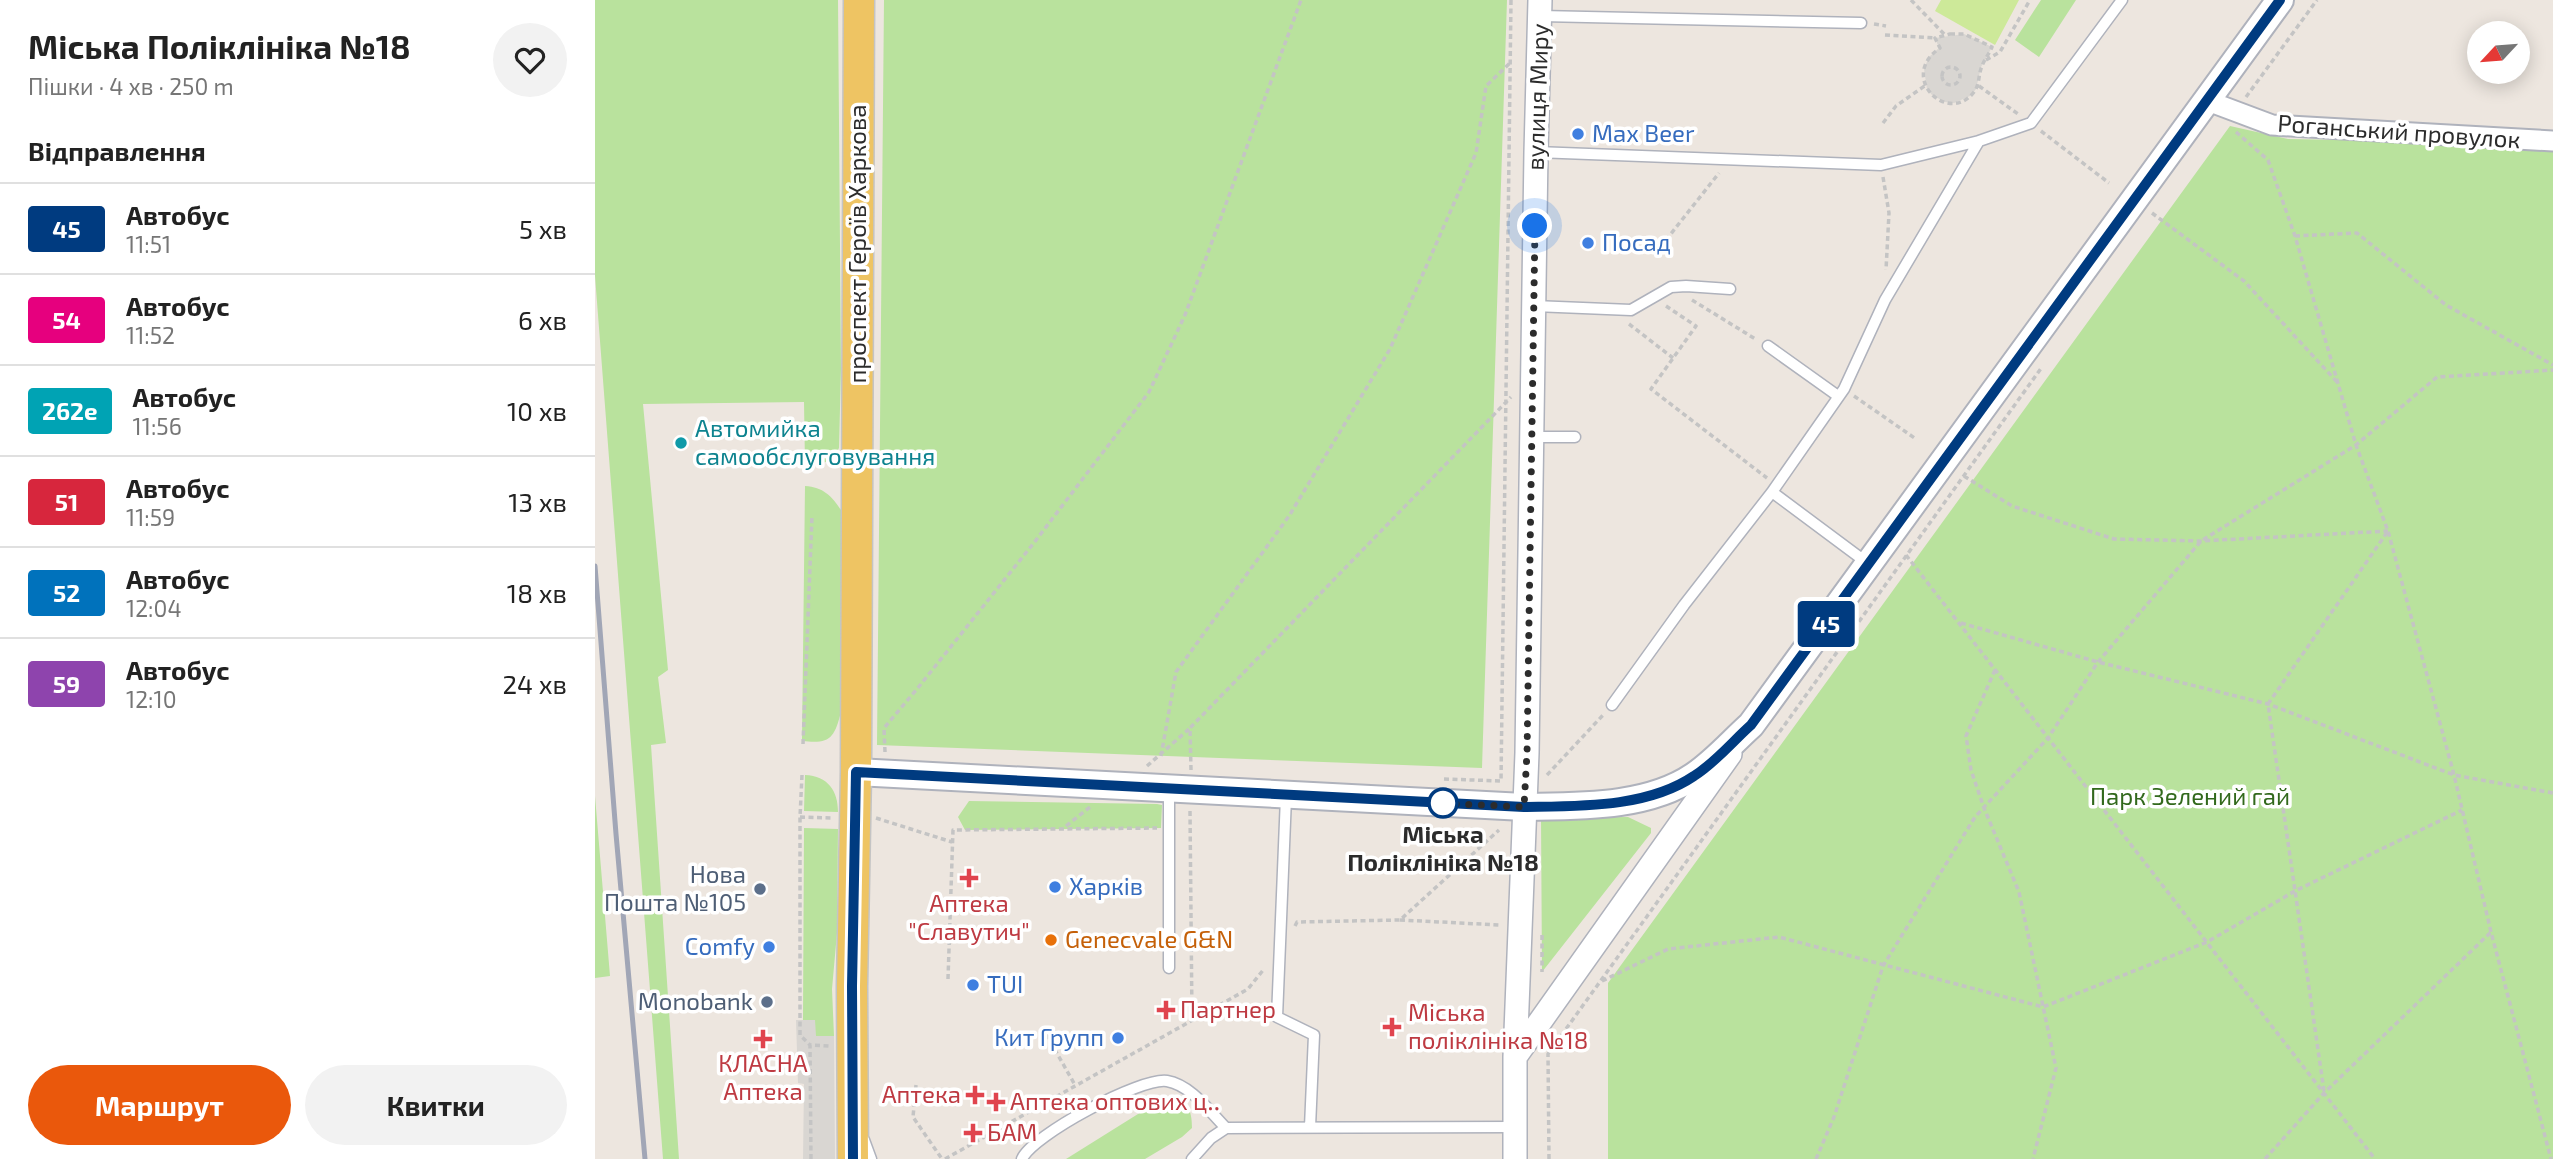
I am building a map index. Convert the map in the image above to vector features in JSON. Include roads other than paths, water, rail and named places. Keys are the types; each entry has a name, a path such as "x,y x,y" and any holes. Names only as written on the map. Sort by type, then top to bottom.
{"main road":[{"name":"проспект Героїв Харкова","path":"853,1159 859,0"},
{"path":"856,772 1524,807 1626,800 1659,794 1694,776 1751,725 2280,0"}],"street":[{"name":"вулиця Миру","path":"1515,1159 1515,1057 1524,807 1540,8"},
{"name":"Роганський провулок","path":"2208,101 2271,125 2553,141"},
{"path":"1515,1057 1751,725"}],"lane":[{"path":"1536,152 1881,165 1979,141 2031,123 2122,0"},
{"path":"1540,8 1861,23"},
{"path":"1612,705 1684,605 1774,489 1841,392 1885,300 1979,141"},
{"path":"1534,306 1631,310 1671,287 1730,289"},
{"path":"1768,346 1841,392"},
{"path":"1532,436 1576,437"},
{"path":"1774,489 1869,565"},
{"path":"1169,789 1169,968"},
{"path":"1286,794 1277,1017 1314,1035 1310,1127"},
{"path":"1022,1159 1025,1151 1047,1134 1140,1085 1167,1081 1188,1090 1226,1128"},
{"path":"853,1113 871,1159"},
{"path":"1192,1159 1211,1138 1226,1128 1514,1127"}],"railway":[{"path":"595,566 645,1159"}],"place":[{"name":"Max Beer","path":"1578,134"},
{"name":"Посад","path":"1588,243"},
{"name":"Автомийка самообслуговування","path":"681,443"},
{"name":"Міська Поліклініка №18","path":"1443,803"},
{"name":"Аптека \"Славутич\"","path":"969,878"},
{"name":"Харків","path":"1055,887"},
{"name":"Нова Пошта №105","path":"760,889"},
{"name":"Genecvale G&N","path":"1051,940"},
{"name":"Comfy","path":"769,947"},
{"name":"TUI","path":"973,985"},
{"name":"Monobank","path":"767,1002"},
{"name":"Партнер","path":"1166,1010"},
{"name":"Міська поліклініка №18","path":"1392,1027"},
{"name":"Кит Групп","path":"1118,1038"},
{"name":"КЛАСНА Аптека","path":"763,1039"},
{"name":"Аптека","path":"975,1095"},
{"name":"Аптека оптових ц‥","path":"996,1102"},
{"name":"БАМ","path":"973,1133"}],"park label":[{"name":"Парк Зелений гай","path":"2190,797"}]}
